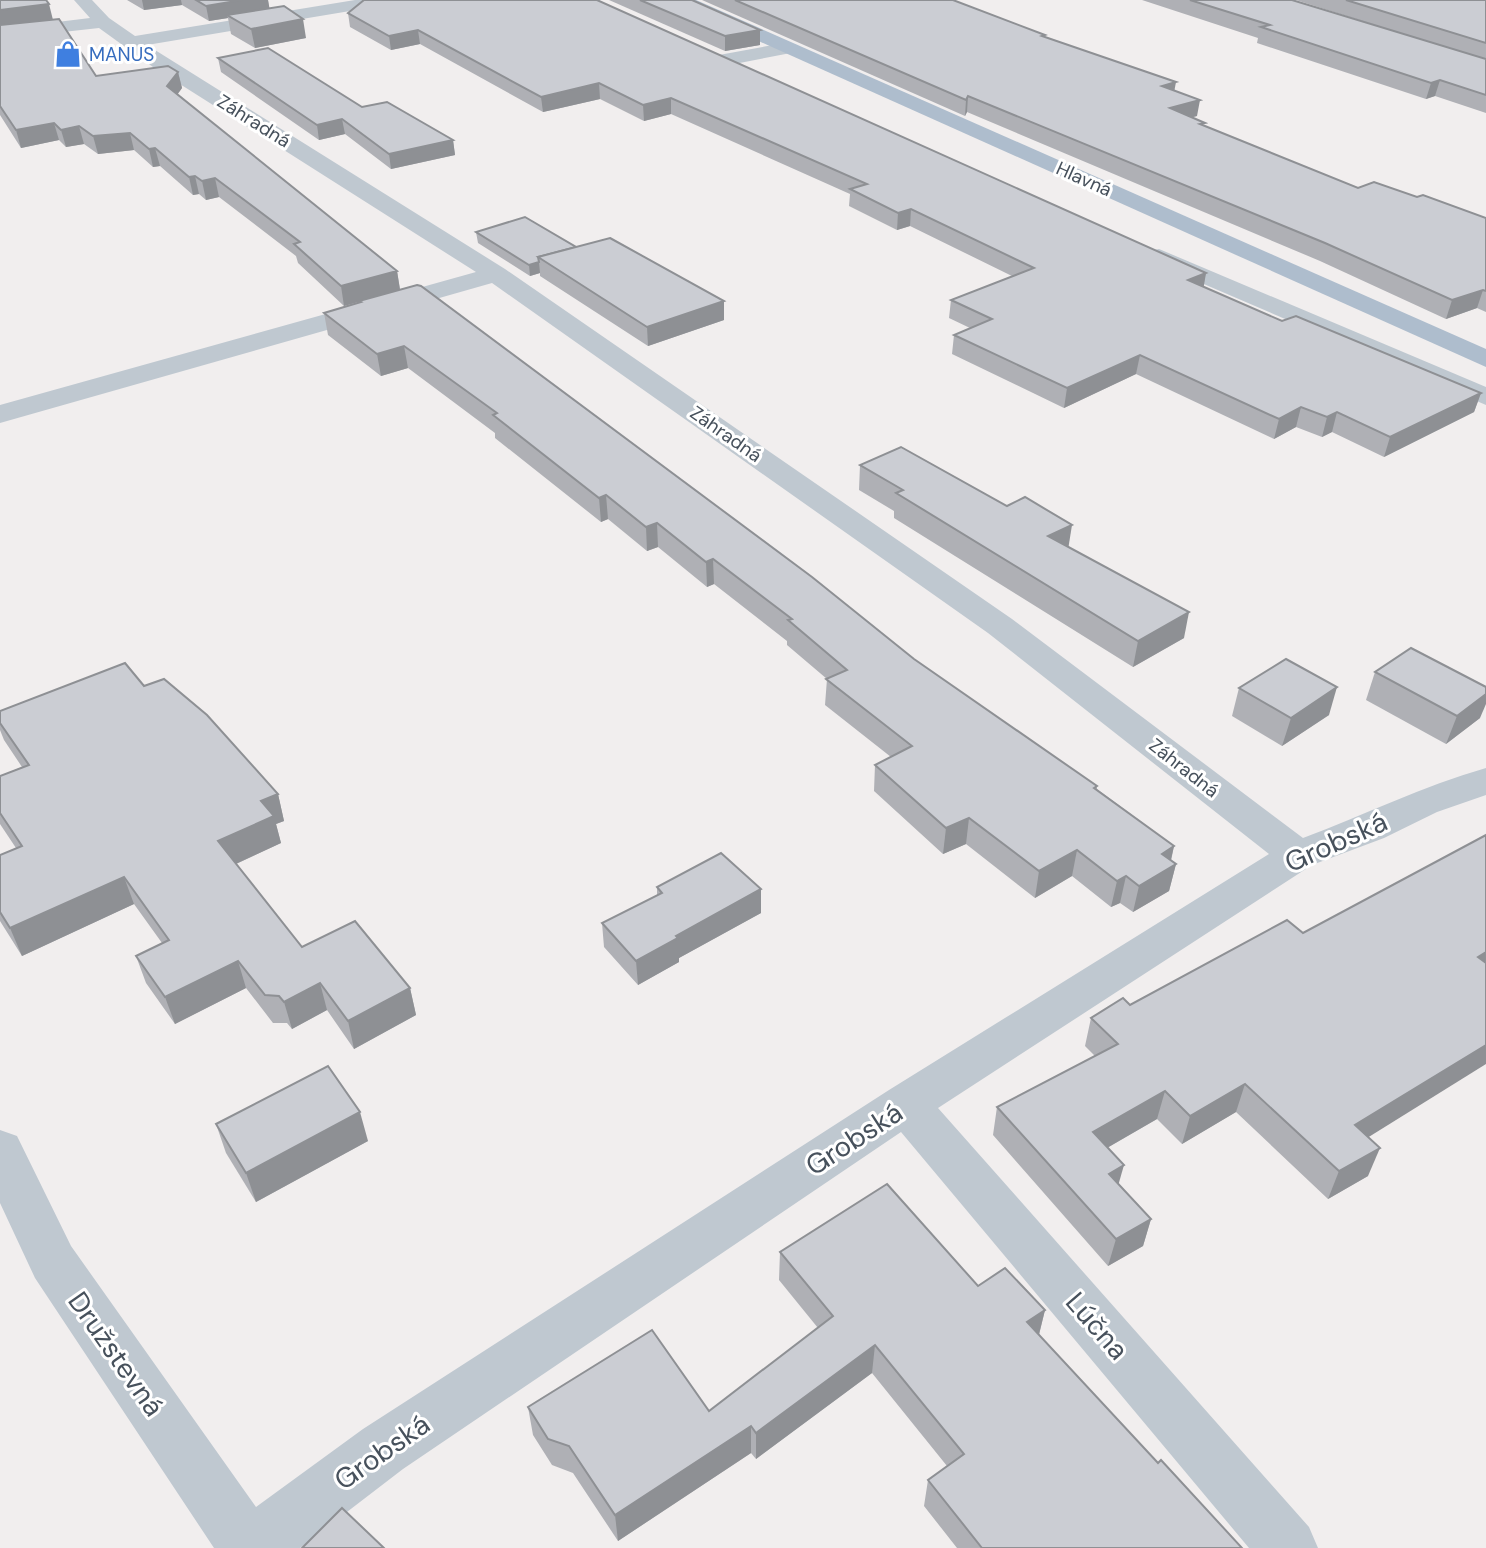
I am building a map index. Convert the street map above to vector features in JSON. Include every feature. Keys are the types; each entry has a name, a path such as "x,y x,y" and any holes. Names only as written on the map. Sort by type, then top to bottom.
{"main road":[{"name":"Hlavná","path":"682,0 1486,359"}],"street":[{"name":"Záhradná","path":"83,0 103,22 160,62 496,274 1000,626 1298,855"},
{"path":"134,42 386,0"},
{"path":"0,34 103,22"},
{"path":"719,61 789,48"},
{"path":"695,49 757,78"},
{"path":"1207,233 1144,249 1486,397"},
{"path":"0,414 496,274"},
{"name":"Grobská","path":"250,1548 383,1449 906,1104 1298,855 1370,828 1423,803 1486,781"},
{"name":"Lúčna","path":"906,1104 1288,1548"},
{"name":"Družstevná","path":"0,1150 52,1262 250,1548"}],"building":[{"path":"0,0 46,0 49,4 0,10"},
{"path":"196,0 242,0 206,6"},
{"path":"364,0 597,0 1206,273 1188,280 1282,321 1296,316 1481,393 1390,437 1337,412 1327,417 1301,407 1279,419 1140,355 1067,388 954,335 992,319 951,300 1034,268 911,209 898,213 850,189 867,184 671,98 643,105 599,83 541,97 418,30 389,36 348,13"},
{"path":"640,0 692,0 760,30 725,36"},
{"path":"735,0 953,0 1045,35 1042,36 1176,82 1162,86 1200,100 1170,108 1205,123 1200,124 1358,188 1374,182 1417,197 1423,195 1486,218 1486,291 1452,300 1325,243 968,96 966,100"},
{"path":"1190,0 1292,0 1486,59 1486,95 1440,80 1431,83 1261,27 1270,25"},
{"path":"1346,0 1486,0 1486,43"},
{"path":"284,6 303,19 251,29 227,15"},
{"path":"59,19 96,76 168,66 178,72 167,86 397,271 341,286 294,244 300,242 215,178 202,181 195,176 189,177 155,148 149,149 130,133 93,136 79,126 61,130 54,123 16,130 0,106 0,25"},
{"path":"268,48 362,107 387,102 453,140 389,154 342,119 317,125 218,58"},
{"path":"525,217 576,247 538,257 539,262 529,265 476,232"},
{"path":"610,238 724,301 647,327 538,257"},
{"path":"417,285 812,577 914,659 1097,786 1094,788 1174,846 1162,854 1176,864 1139,886 1126,876 1117,881 1077,850 1039,871 969,818 946,828 875,765 912,746 826,679 847,670 788,620 792,619 713,559 706,562 657,523 646,527 606,495 599,498 493,415 497,413 404,346 377,354 324,313"},
{"path":"901,447 1007,506 1025,497 1072,525 1048,536 1189,612 1138,641 896,493 903,490 860,465"},
{"path":"1411,648 1486,687 1486,694 1457,716 1375,672"},
{"path":"1286,659 1337,687 1291,718 1239,688"},
{"path":"125,663 144,686 164,679 207,715 278,794 261,801 274,816 218,841 302,947 355,921 410,988 348,1021 320,983 284,1002 279,996 265,995 238,961 165,997 136,956 169,940 124,877 10,928 0,912 0,855 22,846 0,813 0,776 29,765 0,723 0,711"},
{"path":"1486,835 1486,952 1478,957 1486,963 1486,1045 1355,1125 1380,1148 1339,1171 1245,1084 1190,1116 1165,1091 1093,1132 1124,1165 1109,1174 1151,1219 1116,1239 997,1107 1118,1044 1091,1018 1123,998 1130,1005 1287,920 1303,933"},
{"path":"721,853 761,889 636,961 602,923 662,893 657,887"},
{"path":"328,1066 360,1112 246,1173 216,1124"},
{"path":"887,1184 978,1286 1005,1268 1045,1310 1027,1322 1158,1463 1161,1460 1242,1548 982,1548 928,1480 964,1454 875,1345 756,1433 751,1426 615,1515 569,1446 548,1439 528,1407 652,1330 709,1411 833,1316 780,1252"},
{"path":"342,1508 384,1548 302,1548"}],"place":[{"name":"MANUS","path":"68,54"}]}
